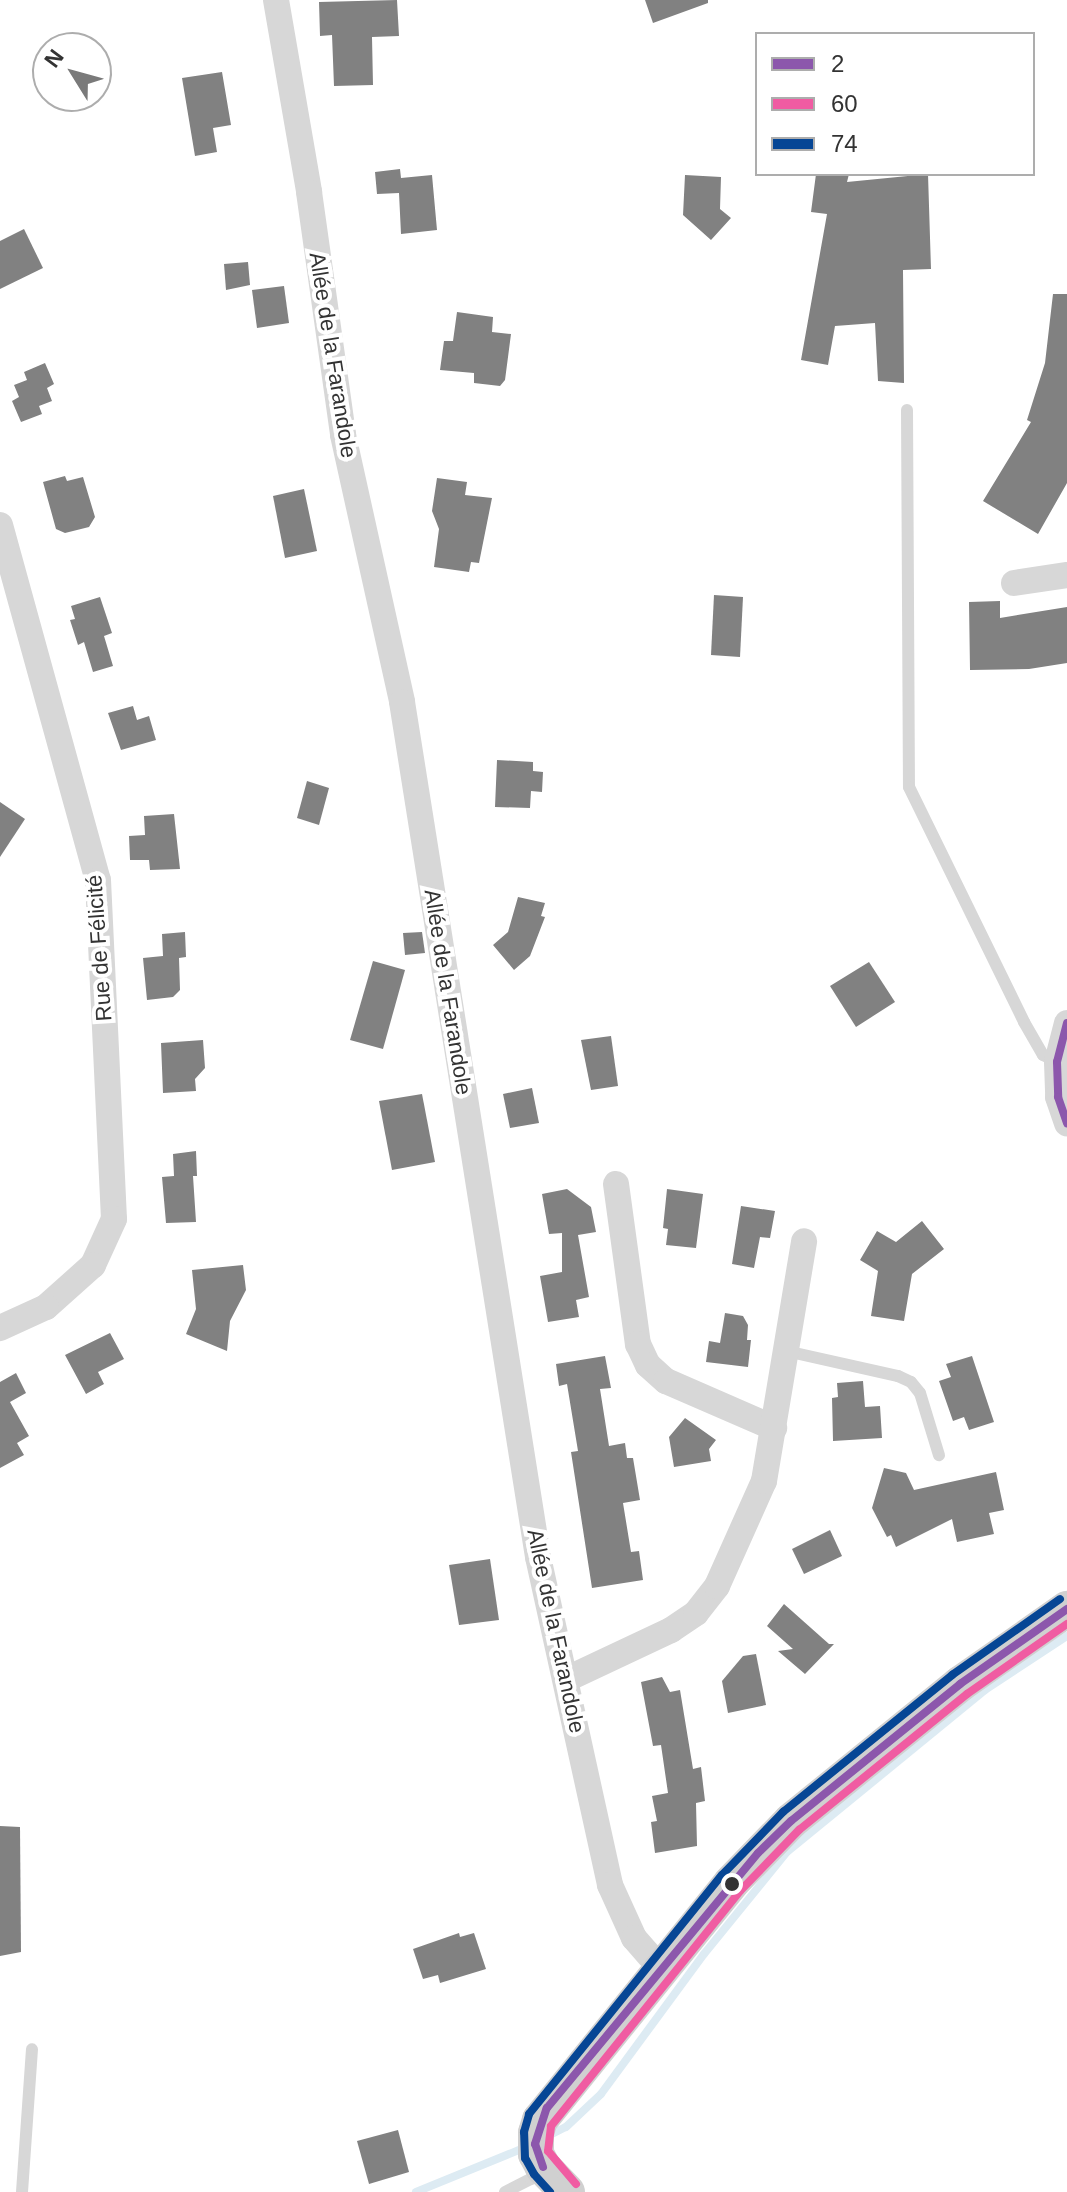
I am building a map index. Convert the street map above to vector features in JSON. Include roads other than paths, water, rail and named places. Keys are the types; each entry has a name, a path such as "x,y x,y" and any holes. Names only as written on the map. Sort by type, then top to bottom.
{"street":[{"name":"Allée de la Farandole","path":"276,0 309,192 343,435 402,702 538,1557 610,1885 634,1938 661,1969"},
{"name":"Rue de Félicité","path":"0,525 98,880 114,1219 93,1265 46,1307 0,1328"},
{"path":"1014,583 1067,575"},
{"path":"1067,1023 1057,1062 1058,1097 1067,1123"},
{"path":"616,1184 638,1344 648,1365 666,1381 774,1428"},
{"path":"567,1679 671,1630 696,1613 732,1556 764,1481 804,1241"},
{"path":"545,2162 547,2108 731,1883 791,1821 960,1684 1067,1609"}],"lane":[{"path":"907,410 909,787 1024,1022 1043,1055 1057,1062"},
{"path":"786,1351 898,1376 911,1382 920,1393 939,1455"},
{"path":"22,2192 32,2049"},
{"path":"505,2192 531,2179 545,2162"}],"waterway":[{"path":"546,2137 566,2127 601,2094 704,1954 787,1852 985,1690 1067,1636"},
{"path":"416,2192 526,2147"}]}
